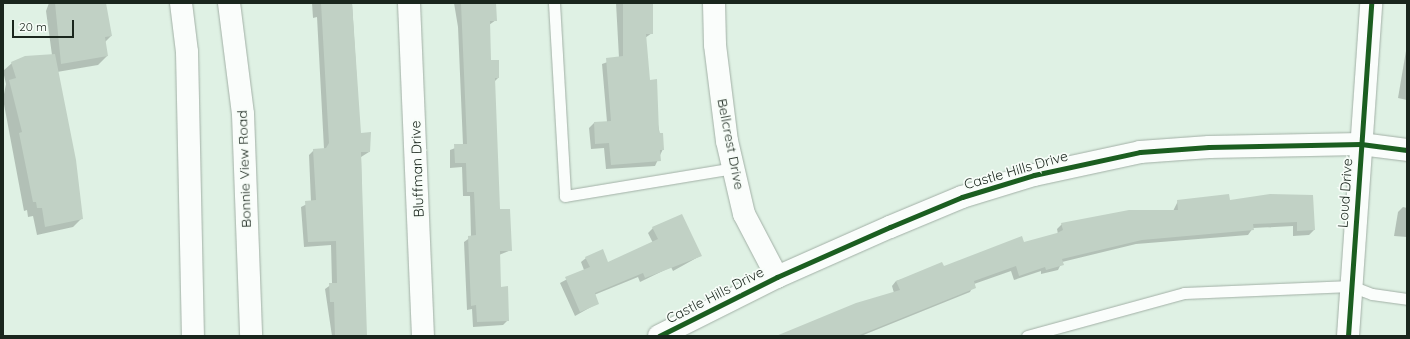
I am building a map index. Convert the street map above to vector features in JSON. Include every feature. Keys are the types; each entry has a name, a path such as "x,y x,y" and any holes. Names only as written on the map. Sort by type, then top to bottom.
{"street":[{"path":"181,3 187,52 193,336"},
{"name":"Bonnie View Road","path":"230,3 243,114 251,336"},
{"name":"Bluffman Drive","path":"409,3 423,336"},
{"name":"Bellcrest Drive","path":"714,3 715,45 734,168 744,214 777,277"},
{"name":"Loud Drive","path":"1348,336 1371,3"},
{"name":"Castle Hills Drive","path":"659,336 777,277 962,197 1106,158 1210,147 1361,144 1407,150"}],"lane":[{"path":"554,3 565,196 734,168"},
{"path":"1027,336 1184,293 1351,286 1372,294 1407,299"}],"building":[{"path":"55,3 106,3 112,36 105,37 108,56 61,64"},
{"path":"321,3 352,3 361,133 371,132 370,152 361,152 367,336 335,336 334,302 330,302 329,283 337,283 336,241 308,242 305,201 316,200 313,149 326,148 329,143"},
{"path":"461,3 496,3 497,21 490,21 491,60 499,60 499,78 495,78 500,209 510,209 512,251 500,251 501,287 508,286 509,321 477,322 476,305 471,306 468,236 476,235 474,192 467,192 466,163 455,163 454,144 467,144"},
{"path":"623,3 653,3 653,34 646,34 650,80 657,79 659,133 663,133 664,150 660,150 661,161 611,165 609,143 595,144 594,122 611,121 606,58 623,56"},
{"path":"55,54 76,160 83,219 45,227 42,208 37,208 36,202 33,202 19,133 22,132 9,80 16,78 11,62 25,56"},
{"path":"1229,194 1230,200 1270,194 1313,195 1315,230 1297,231 1297,222 1253,224 1254,230 1142,240 1062,259 1064,265 1046,270 1045,267 1019,276 1016,266 974,281 976,288 857,336 776,336 856,303 900,290 896,281 942,262 944,266 1022,236 1024,242 1057,233 1063,230 1061,223 1129,210 1178,210 1177,200"},
{"path":"682,214 702,256 645,278 643,273 595,293 599,304 580,312 565,277 590,267 585,257 603,249 608,262 658,239 652,227"}],"cycle path":[{"path":"1348,336 1371,3"},
{"path":"659,336 777,277 890,227 962,197 1034,175 1140,152 1209,147 1361,144 1407,150"}]}
